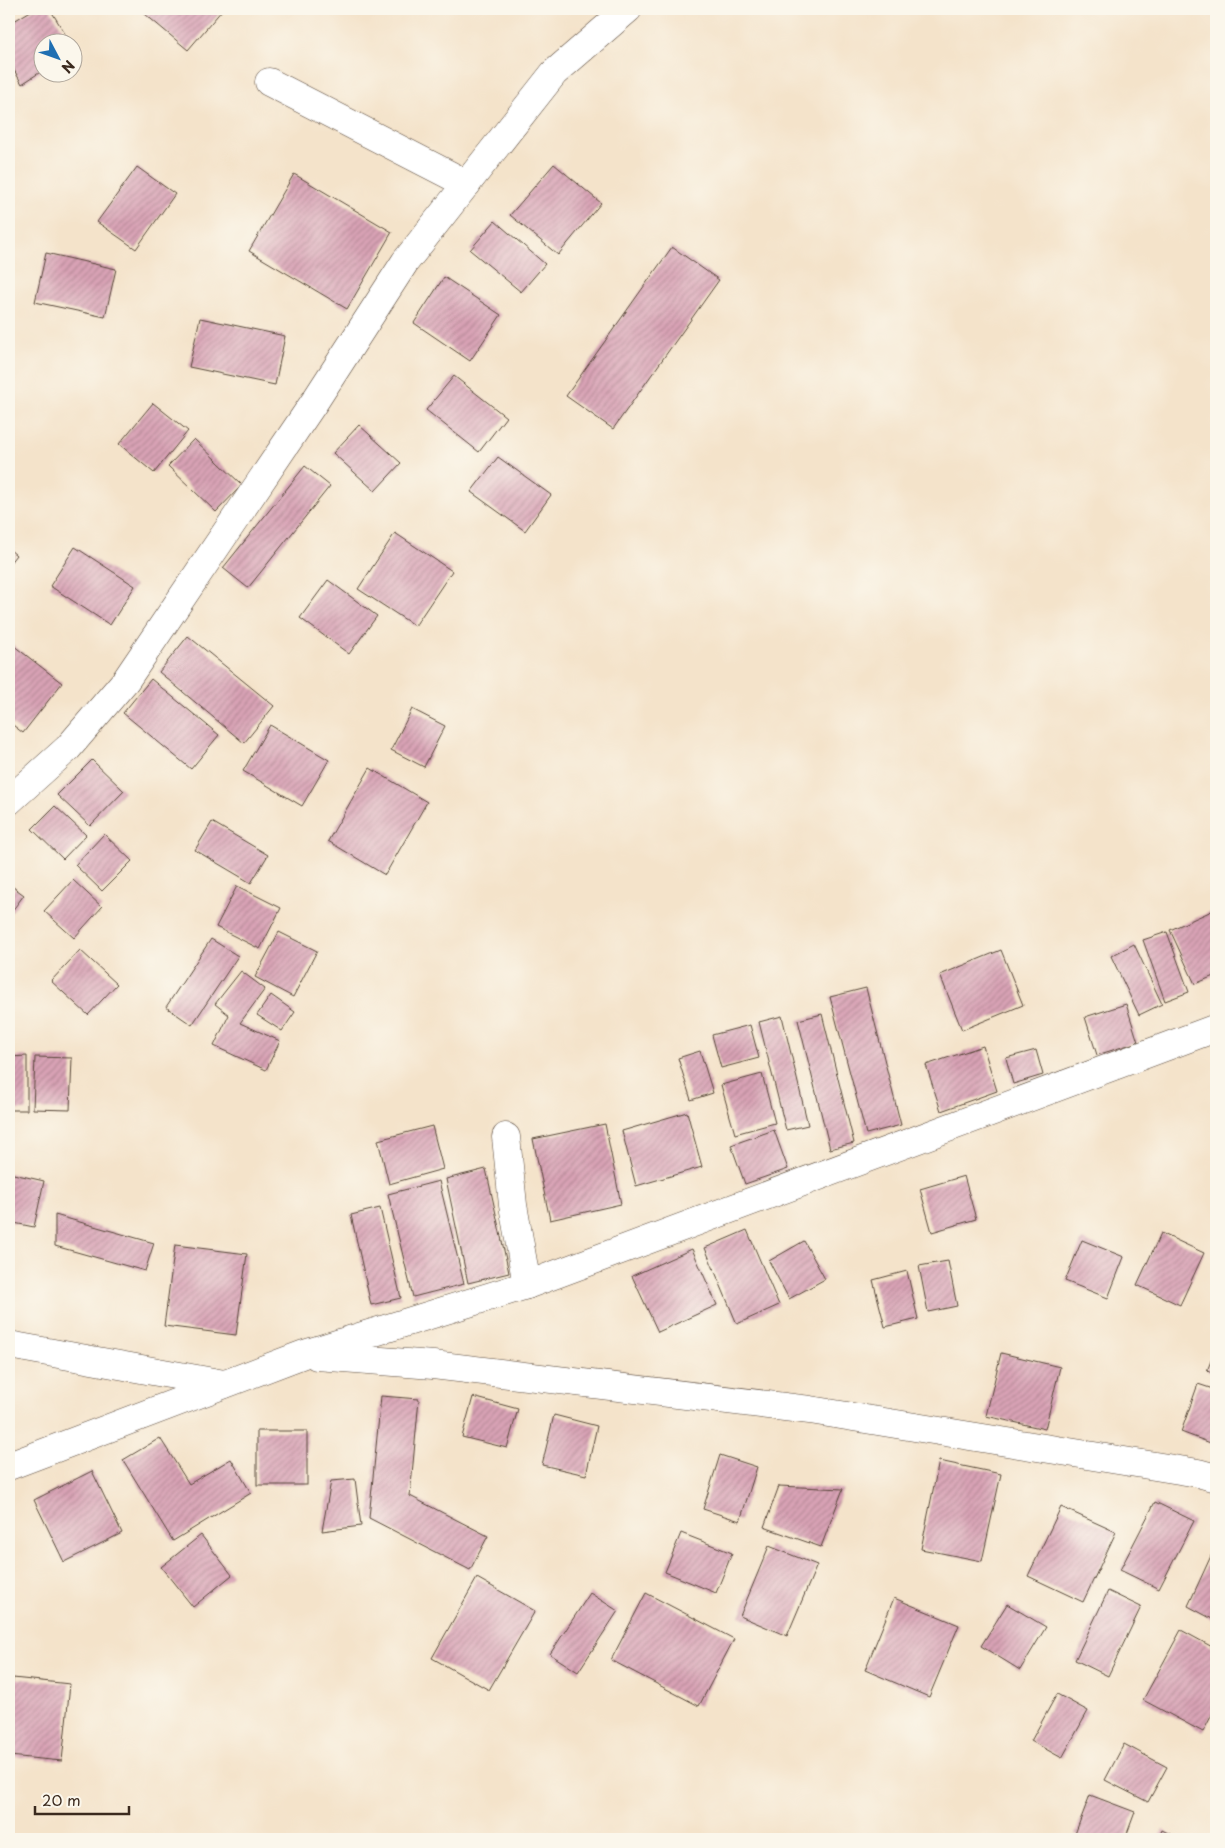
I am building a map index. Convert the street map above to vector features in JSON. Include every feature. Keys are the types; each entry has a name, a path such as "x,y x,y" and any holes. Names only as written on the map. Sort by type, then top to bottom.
{"street":[{"path":"9,802 68,748 126,680 315,401 405,262 554,73 628,9"},
{"path":"269,82 466,184"},
{"path":"9,1466 304,1354 527,1285 1216,1028"},
{"path":"506,1137 513,1205 527,1285"},
{"path":"9,1345 224,1384"},
{"path":"304,1354 433,1365 810,1410 1178,1470 1216,1478"}],"building":[{"path":"34,9 50,9 64,32 32,32 32,78 22,84 9,61 9,24"},
{"path":"139,9 223,9 188,50"},
{"path":"554,164 601,203 558,255 510,215"},
{"path":"137,167 175,194 136,249 97,222"},
{"path":"294,174 392,232 347,309 249,251"},
{"path":"495,221 545,264 521,292 470,250"},
{"path":"672,247 719,280 613,429 566,396"},
{"path":"46,253 116,269 105,317 35,302"},
{"path":"444,277 501,315 470,361 414,323"},
{"path":"200,318 285,336 275,385 189,367"},
{"path":"454,376 506,417 479,452 426,410"},
{"path":"153,403 188,431 154,473 119,444"},
{"path":"359,425 401,463 375,491 333,453"},
{"path":"194,439 242,485 216,512 168,466"},
{"path":"498,457 551,495 525,531 471,492"},
{"path":"305,466 330,486 248,588 223,568"},
{"path":"395,533 452,571 415,626 358,589"},
{"path":"75,547 135,586 110,625 50,586"},
{"path":"9,549 16,555 9,564"},
{"path":"328,580 377,616 349,654 300,618"},
{"path":"188,636 274,706 244,743 159,672"},
{"path":"9,642 62,683 23,733 9,722"},
{"path":"151,679 219,735 191,769 123,713"},
{"path":"412,709 445,726 424,767 391,750"},
{"path":"270,725 329,760 302,806 243,771"},
{"path":"92,760 124,791 90,826 57,795"},
{"path":"370,768 427,802 385,875 328,841"},
{"path":"55,806 86,835 63,859 32,829"},
{"path":"212,822 268,855 251,883 195,850"},
{"path":"104,834 132,861 102,891 75,865"},
{"path":"73,880 102,907 74,938 44,911"},
{"path":"9,884 24,895 9,915"},
{"path":"237,886 281,908 260,949 216,927"},
{"path":"1216,909 1216,975 1195,984 1170,930"},
{"path":"279,932 317,951 293,997 255,977"},
{"path":"1167,932 1189,992 1165,1001 1143,940"},
{"path":"211,939 238,956 192,1025 166,1007"},
{"path":"1134,944 1162,1004 1139,1015 1111,956"},
{"path":"80,950 117,984 88,1015 51,981"},
{"path":"1001,950 1023,1005 962,1030 940,975"},
{"path":"241,971 265,989 240,1023 280,1041 266,1070 214,1046 229,1015 215,1004"},
{"path":"866,988 901,1125 866,1134 830,997"},
{"path":"271,995 295,1012 282,1031 257,1015"},
{"path":"1126,1004 1138,1042 1097,1055 1085,1017"},
{"path":"822,1014 854,1143 830,1149 798,1020"},
{"path":"782,1016 808,1125 786,1130 759,1022"},
{"path":"750,1025 759,1058 721,1068 712,1035"},
{"path":"983,1046 997,1091 941,1111 926,1065"},
{"path":"1036,1050 1043,1075 1013,1084 1006,1058"},
{"path":"700,1051 713,1093 691,1100 678,1058"},
{"path":"27,1056 27,1110 9,1110 9,1057"},
{"path":"35,1057 72,1058 70,1110 33,1109"},
{"path":"762,1074 775,1123 735,1134 721,1085"},
{"path":"687,1112 702,1167 636,1186 622,1131"},
{"path":"605,1124 621,1204 550,1220 533,1139"},
{"path":"432,1126 443,1169 389,1184 378,1140"},
{"path":"774,1130 788,1169 745,1184 731,1145"},
{"path":"486,1169 509,1273 468,1283 446,1179"},
{"path":"9,1173 44,1181 34,1227 9,1222"},
{"path":"964,1176 976,1219 932,1232 920,1189"},
{"path":"439,1181 464,1284 413,1297 388,1194"},
{"path":"380,1208 401,1298 371,1305 351,1215"},
{"path":"55,1215 154,1243 145,1271 55,1246"},
{"path":"747,1230 779,1305 737,1324 705,1248"},
{"path":"1161,1233 1204,1253 1180,1305 1137,1285"},
{"path":"1082,1240 1124,1257 1108,1298 1065,1281"},
{"path":"804,1241 825,1279 789,1299 769,1261"},
{"path":"175,1245 247,1254 236,1335 164,1326"},
{"path":"692,1249 717,1305 658,1332 632,1276"},
{"path":"948,1261 957,1306 928,1312 919,1266"},
{"path":"907,1271 918,1319 885,1327 873,1280"},
{"path":"1216,1348 1216,1374 1207,1371"},
{"path":"1001,1353 1060,1367 1045,1429 986,1416"},
{"path":"1198,1384 1216,1390 1216,1445 1181,1432"},
{"path":"381,1396 419,1399 410,1496 488,1536 470,1570 369,1518"},
{"path":"473,1397 518,1409 507,1448 462,1437"},
{"path":"554,1415 597,1426 586,1475 542,1465"},
{"path":"257,1431 307,1431 307,1485 257,1485"},
{"path":"160,1438 189,1484 231,1459 251,1493 173,1541 123,1460"},
{"path":"720,1455 757,1467 740,1521 703,1509"},
{"path":"939,1461 1001,1474 982,1561 921,1549"},
{"path":"92,1471 122,1533 64,1562 34,1500"},
{"path":"355,1479 361,1526 322,1531 331,1481"},
{"path":"779,1486 843,1489 821,1547 764,1527"},
{"path":"1155,1502 1194,1521 1159,1589 1120,1570"},
{"path":"1061,1507 1116,1532 1083,1602 1028,1576"},
{"path":"681,1533 732,1553 716,1593 665,1572"},
{"path":"201,1535 232,1575 193,1607 161,1567"},
{"path":"1216,1545 1216,1621 1188,1606"},
{"path":"769,1546 817,1565 787,1636 740,1616"},
{"path":"477,1578 535,1611 489,1690 432,1658"},
{"path":"1108,1591 1141,1607 1108,1676 1075,1660"},
{"path":"590,1593 618,1611 578,1672 550,1654"},
{"path":"646,1593 734,1639 699,1706 611,1660"},
{"path":"894,1598 959,1625 929,1697 865,1670"},
{"path":"1007,1604 1046,1627 1020,1670 981,1646"},
{"path":"1181,1630 1216,1649 1216,1707 1203,1732 1143,1700"},
{"path":"13,1678 70,1684 62,1761 9,1756 9,1726"},
{"path":"1057,1694 1088,1711 1062,1758 1031,1741"},
{"path":"1124,1744 1167,1767 1148,1802 1105,1780"},
{"path":"1090,1795 1135,1812 1125,1839 1088,1839 1075,1834"},
{"path":"1162,1830 1180,1839 1158,1839"}]}
